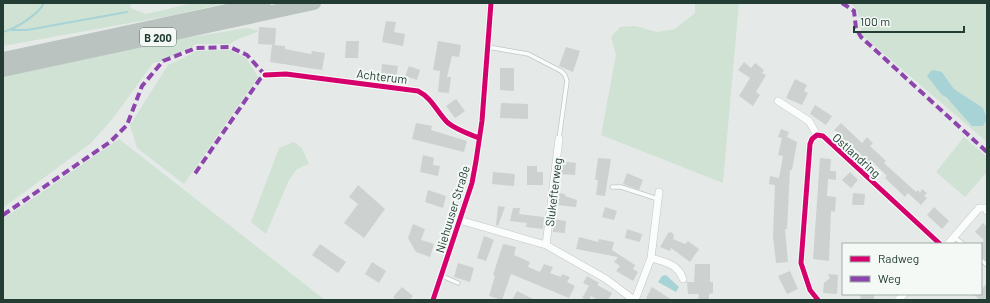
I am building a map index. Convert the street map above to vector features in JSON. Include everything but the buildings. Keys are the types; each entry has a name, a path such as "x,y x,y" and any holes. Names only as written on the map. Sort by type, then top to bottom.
{"highway":[{"name":"B 200","path":"3,59 264,3"},
{"name":"B 200","path":"3,70 314,3"}],"street":[{"name":"Niehuuser Straße","path":"433,300 472,183 480,138 486,46 491,3"},
{"name":"Achterum","path":"265,75 275,73 286,74 418,91 430,100 448,122 466,133 480,138"},
{"path":"778,101 809,121 817,135"},
{"name":"Ostlandring","path":"818,300 810,290 800,263 810,144 812,139 817,135 823,136 939,243"},
{"name":"Slukefterweg","path":"546,245 559,139"},
{"name":"Slukefterweg","path":"459,220 546,245 606,278 634,300 651,258 659,192"},
{"path":"949,243 979,208 985,208 987,211"},
{"path":"651,258 671,264 681,273 682,279"}],"lane":[{"path":"486,46 528,54 561,71 565,75 567,81 559,139"},
{"path":"612,187 621,187 658,199"},
{"path":"954,237 962,243"},
{"path":"442,276 458,283"}],"green space":[{"path":"3,3 131,3 130,8 146,14 193,3 226,3 174,15 3,46"},
{"path":"695,3 739,3 723,183 601,135 616,55 611,37 620,27 635,26 657,32 675,29 695,13"},
{"path":"851,3 987,4 987,119 982,108 954,89 942,72 942,95 983,126 987,120 987,142 862,35 858,12"},
{"path":"247,28 259,31 230,44 197,44 163,61 153,63 114,117 91,143 3,208 3,75 160,42"},
{"path":"230,50 246,58 258,77 184,184 137,148 130,125 168,65 197,51"},
{"path":"964,137 987,157 987,172 965,197 936,172"},
{"path":"119,139 325,300 3,300 3,219"},
{"path":"294,142 302,148 309,164 297,169 289,180 266,234 251,222 279,148"}],"water":[{"path":"932,70 942,72 954,89 983,108 987,119 983,126 972,126 947,98 942,95 927,76"},
{"path":"666,275 679,287 676,292 658,282 662,276"}],"waterway":[{"path":"3,32 26,21 37,12 44,3"},
{"path":"12,30 27,30 127,12"}],"marked path":[{"path":"842,3 854,11 856,28 861,37 987,152"},
{"path":"3,215 110,142 127,125 142,86 163,61 196,48 230,47 247,55 265,75 260,79 194,175"}],"cycle path":[{"path":"433,300 472,183 482,121 491,3"},
{"path":"265,75 286,74 418,91 431,101 448,123 459,130 479,138"},
{"path":"818,300 810,290 801,263 810,144 812,139 817,135 823,136 939,243"}]}
